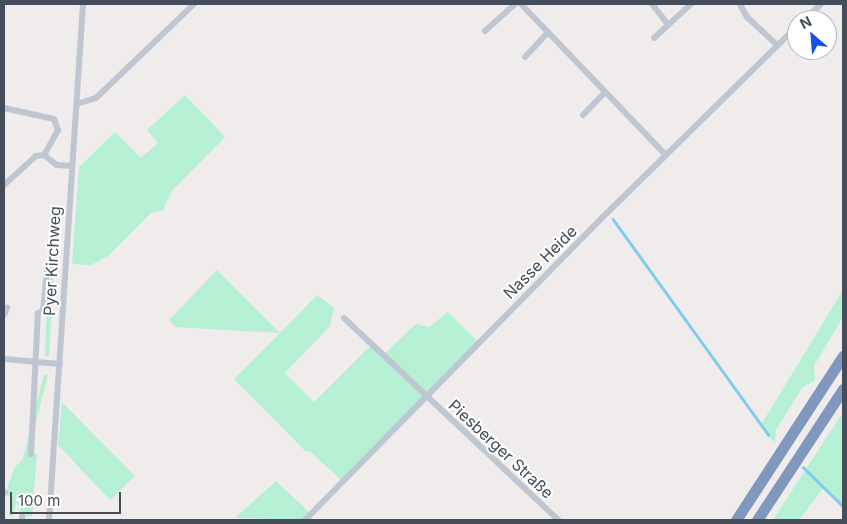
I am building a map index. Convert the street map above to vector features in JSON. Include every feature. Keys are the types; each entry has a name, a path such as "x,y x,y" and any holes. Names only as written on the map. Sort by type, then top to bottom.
{"highway":[{"path":"736,520 843,356"},
{"path":"757,520 843,389"}],"street":[{"name":"Pyer Kirchweg","path":"49,520 84,4"},
{"path":"77,104 96,98 194,4"},
{"path":"485,31 515,4"},
{"path":"521,4 666,155"},
{"path":"652,4 667,23"},
{"path":"654,38 667,23 691,4"},
{"path":"740,4 747,17 777,45"},
{"path":"525,57 548,32"},
{"name":"Nasse Heide","path":"305,520 666,155 787,36"},
{"path":"583,115 605,92"},
{"path":"4,108 54,119 58,130 44,154 28,163 4,186"},
{"path":"44,154 57,165 72,166"},
{"path":"31,454 38,313 43,311 47,270"},
{"path":"4,315 7,308"},
{"name":"Piesberger Straße","path":"344,318 558,520"},
{"path":"4,359 60,364"}],"green space":[{"path":"185,95 225,137 172,191 163,210 151,213 108,256 91,265 72,264 79,167 115,132 141,158 158,143 147,130"},
{"path":"57,210 49,356 45,356 50,211"},
{"path":"217,270 280,333 175,327 169,320"},
{"path":"843,290 843,317 814,366 815,380 802,388 776,430 775,444 761,425"},
{"path":"317,295 334,308 330,326 285,373 314,402 372,344 383,355 416,324 429,327 448,312 479,343 343,482 310,451 305,451 234,379"},
{"path":"44,374 48,375 13,517 9,516"},
{"path":"62,402 135,476 110,500 58,445"},
{"path":"843,412 843,506 824,487 799,520 773,520"},
{"path":"28,454 37,454 32,516 19,517 20,507 5,493 15,467"},
{"path":"276,481 311,514 305,520 235,518"}],"waterway":[{"path":"613,219 769,435"},
{"path":"803,467 843,506"}]}
